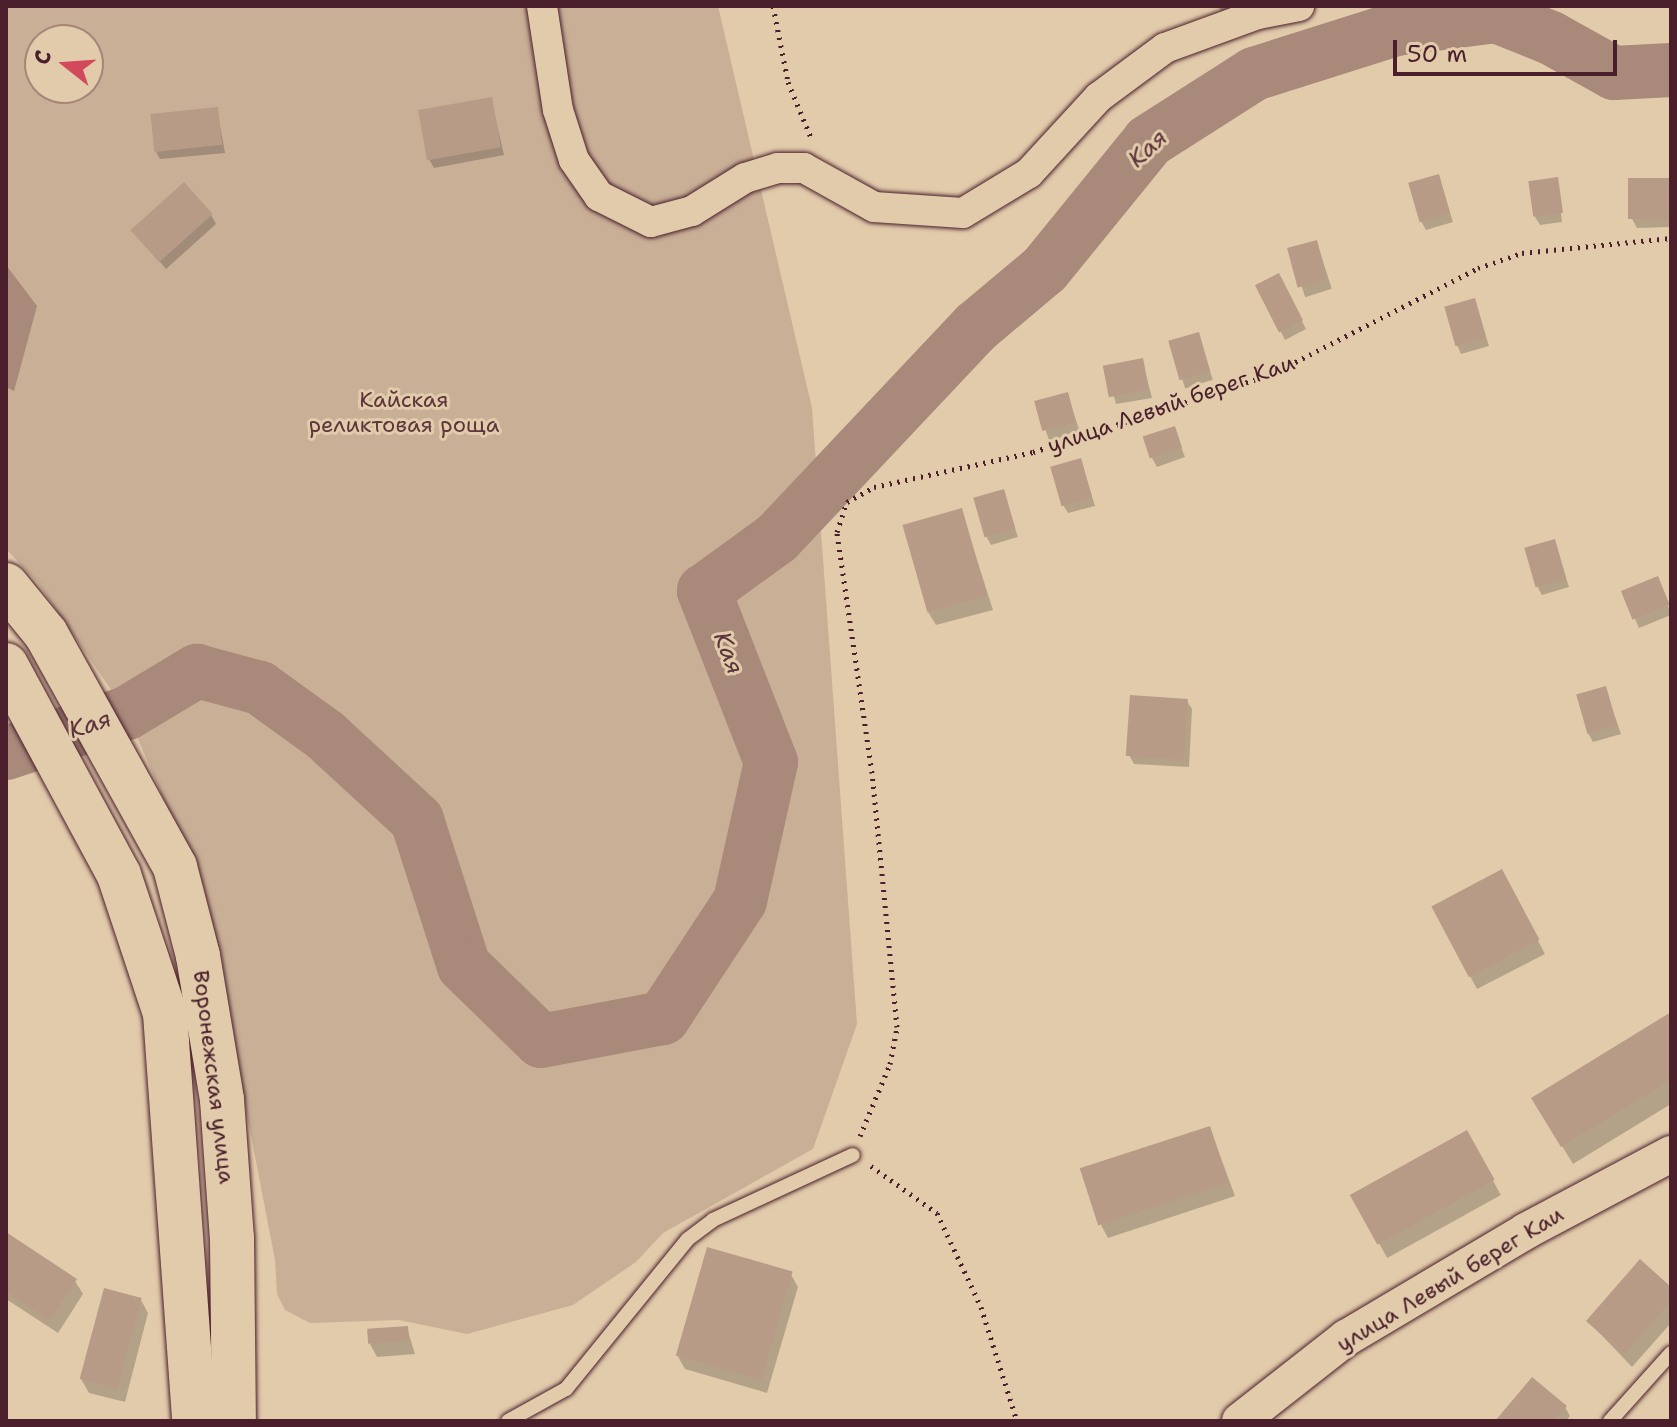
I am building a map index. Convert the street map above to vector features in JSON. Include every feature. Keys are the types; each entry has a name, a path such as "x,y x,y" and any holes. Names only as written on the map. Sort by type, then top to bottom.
{"main road":[{"name":"Воронежская улица","path":"6,585 46,634 137,793 175,867 198,956 222,1100 232,1238 234,1421"},
{"name":"Воронежская улица","path":"6,665 119,875 165,1013 194,1421"}],"street":[{"path":"542,6 558,110 574,160 599,196 651,222 692,211 745,178 778,168 804,168 874,207 963,213 1029,173 1099,97 1165,48 1258,14 1299,6"},
{"name":"улица Левый берег Каи","path":"1240,1421 1346,1338 1526,1231 1671,1154"}],"lane":[{"path":"508,1421 566,1389 688,1239 713,1220 853,1155"},
{"path":"1610,1421 1671,1353"}],"path":[{"path":"773,6 788,82 829,182"},
{"name":"улица Левый берег Каи","path":"853,1155 890,1064 897,1027 872,773 837,532 847,502 874,487 1033,452 1274,373 1478,268 1522,253 1671,238"},
{"path":"853,1155 898,1181 937,1213 981,1307 1017,1421"}],"green space":[{"name":"Кайская реликтовая роща","path":"6,6 718,6 812,408 857,1024 813,1149 663,1233 636,1262 573,1305 467,1334 399,1320 310,1323 285,1310 277,1294 275,1260 205,897 127,713 38,583 6,549"}],"shaded area":[{"path":"6,265 37,306 14,391 6,387"}],"building":[{"path":"492,97 501,147 427,160 418,110"},
{"path":"218,107 222,145 154,152 150,114"},
{"path":"1439,174 1450,213 1420,222 1408,183"},
{"path":"1558,177 1563,213 1533,217 1528,181"},
{"path":"1628,178 1671,178 1671,219 1628,219"},
{"path":"184,182 213,214 159,262 130,230"},
{"path":"1317,240 1328,280 1298,288 1287,248"},
{"path":"1279,273 1303,320 1279,332 1255,285"},
{"path":"1475,298 1486,337 1456,346 1444,307"},
{"path":"1199,332 1210,371 1180,380 1168,341"},
{"path":"1143,358 1149,389 1109,397 1103,366"},
{"path":"1068,392 1076,422 1042,431 1034,401"},
{"path":"1175,426 1182,448 1150,458 1143,437"},
{"path":"1081,458 1092,497 1062,506 1050,467"},
{"path":"1004,489 1015,528 985,537 973,498"},
{"path":"962,508 987,595 927,613 902,525"},
{"path":"1555,539 1566,578 1536,587 1524,548"},
{"path":"1658,576 1670,605 1633,620 1621,591"},
{"path":"1606,686 1617,725 1588,734 1576,695"},
{"path":"1130,695 1188,699 1184,760 1126,756"},
{"path":"1502,869 1540,940 1469,977 1431,907"},
{"path":"1671,1012 1671,1080 1561,1147 1531,1098"},
{"path":"1210,1126 1229,1183 1098,1225 1080,1168"},
{"path":"1467,1130 1495,1180 1377,1245 1350,1195"},
{"path":"6,1232 77,1279 50,1321 6,1292"},
{"path":"707,1247 793,1272 761,1380 676,1356"},
{"path":"1640,1259 1671,1287 1671,1301 1624,1355 1586,1321"},
{"path":"104,1288 142,1298 117,1389 80,1379"},
{"path":"408,1326 409,1341 368,1344 367,1329"},
{"path":"1532,1377 1567,1406 1554,1421 1495,1421"}],"waterway":[{"name":"Кая","path":"6,753 127,713 197,671 260,688 325,735 417,820 464,966 541,1041 663,1018 740,901 771,762 704,591 777,538 976,327 1045,269 1149,141 1254,74 1396,29 1496,16 1551,38 1614,73 1671,70"}]}
